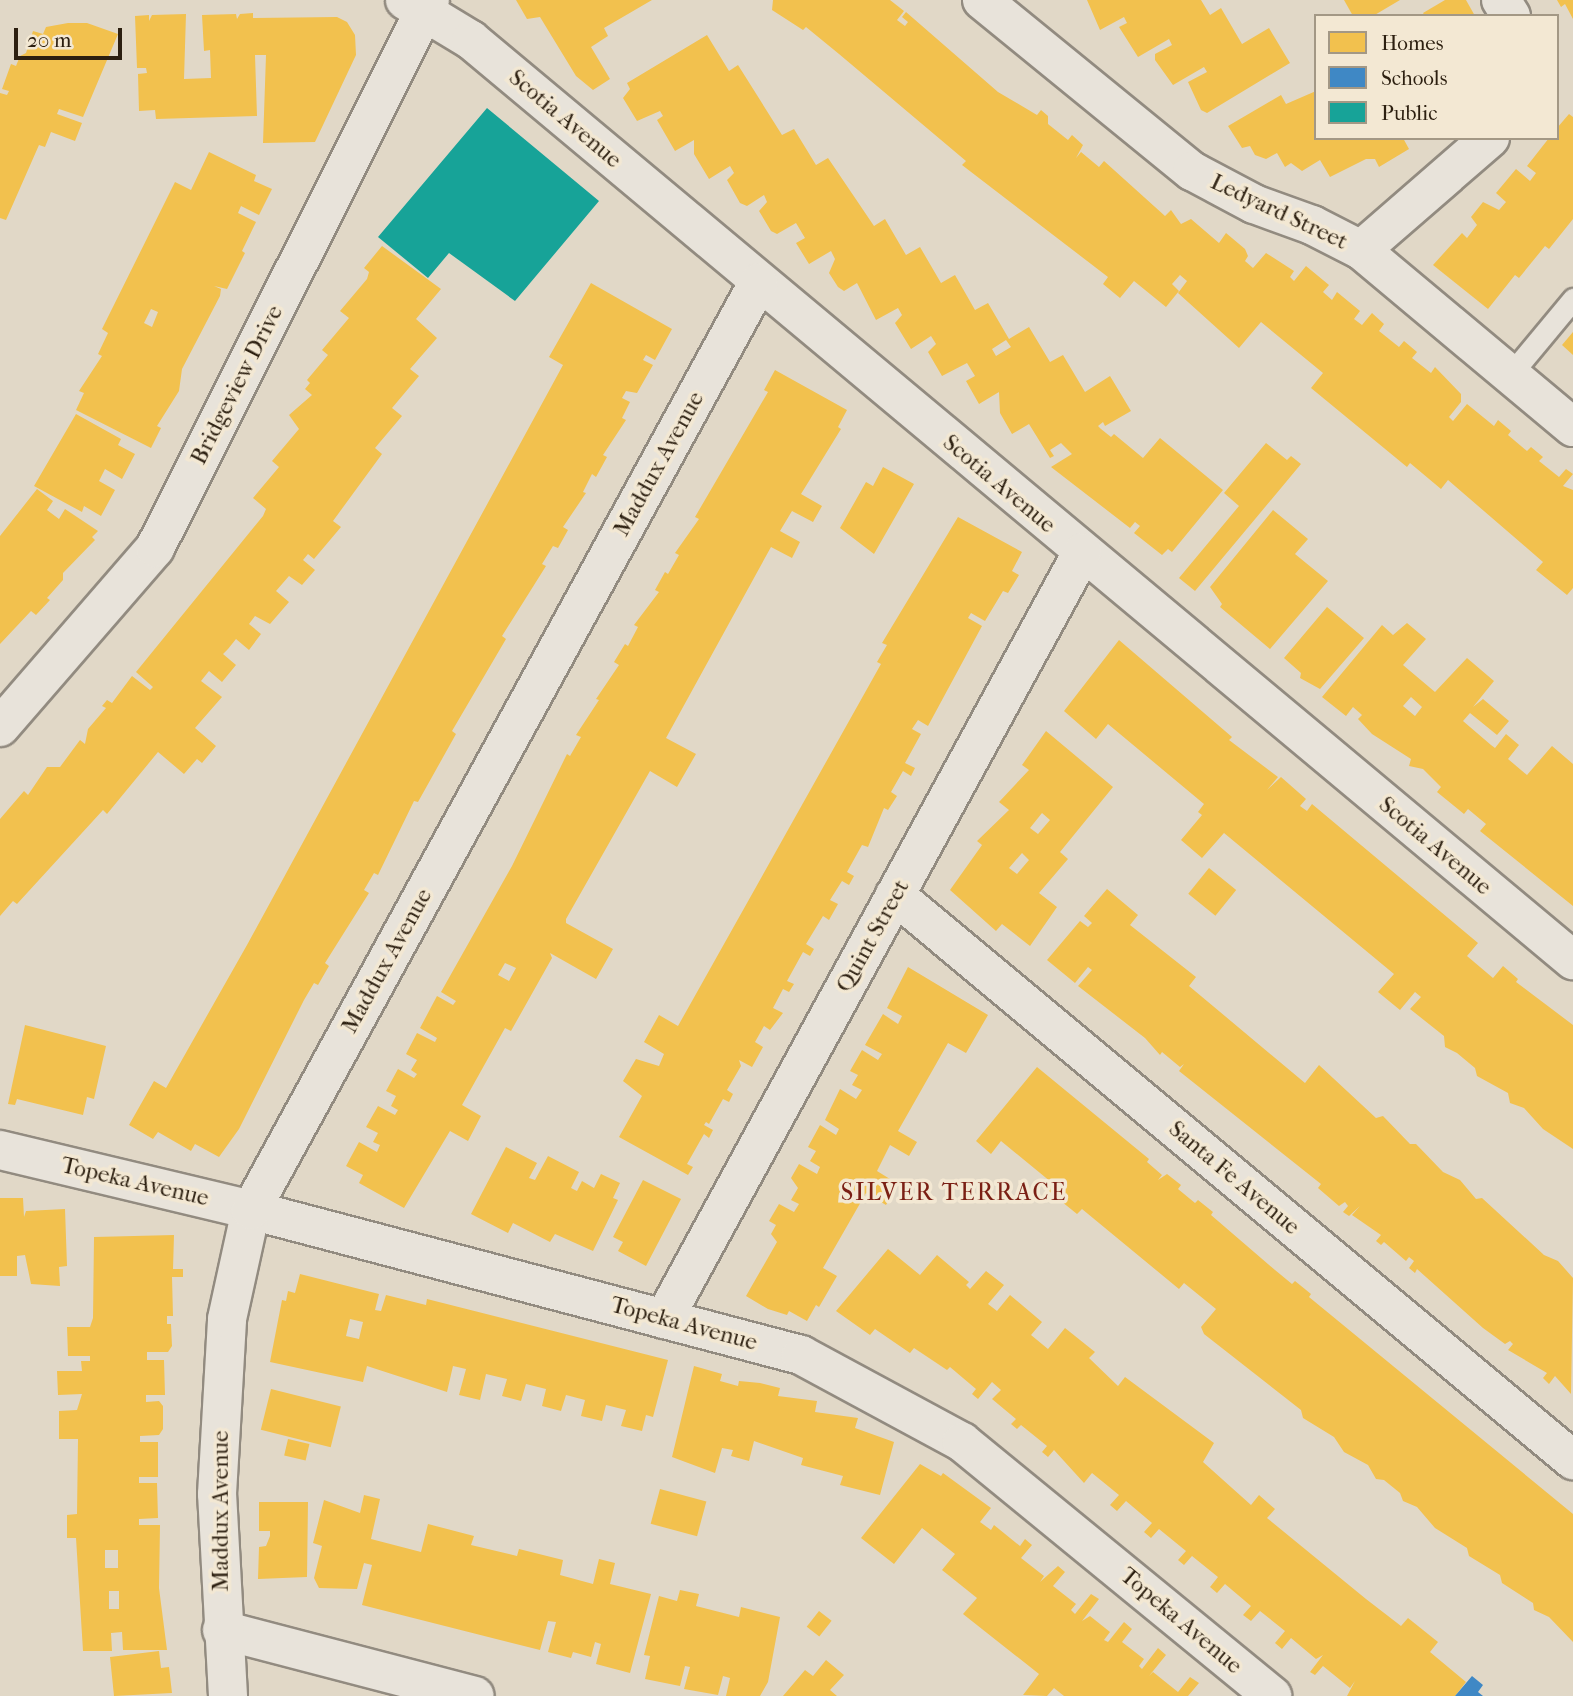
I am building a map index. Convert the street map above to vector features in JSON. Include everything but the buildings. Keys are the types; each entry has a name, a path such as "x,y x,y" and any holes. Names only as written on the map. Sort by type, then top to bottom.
{"street":[{"name":"Ledyard Street","path":"982,0 1192,171 1254,204 1312,225 1361,250 1573,427"},
{"name":"Scotia Avenue","path":"419,3 471,40 758,283 1573,960"},
{"name":"Bridgeview Drive","path":"0,727 155,548 419,3"},
{"path":"1361,250 1488,140"},
{"name":"Maddux Avenue","path":"228,1696 216,1494 227,1319 251,1210 758,283"},
{"name":"Quint Street","path":"664,1319 1082,553"},
{"name":"Santa Fe Avenue","path":"895,895 1573,1460"},
{"name":"Topeka Avenue","path":"0,1150 251,1210 801,1355 962,1442 1272,1696"},
{"path":"222,1630 475,1696"}],"lane":[{"path":"1510,375 1573,299"}],"district":[{"name":"SILVER TERRACE","path":"954,1193"}]}
